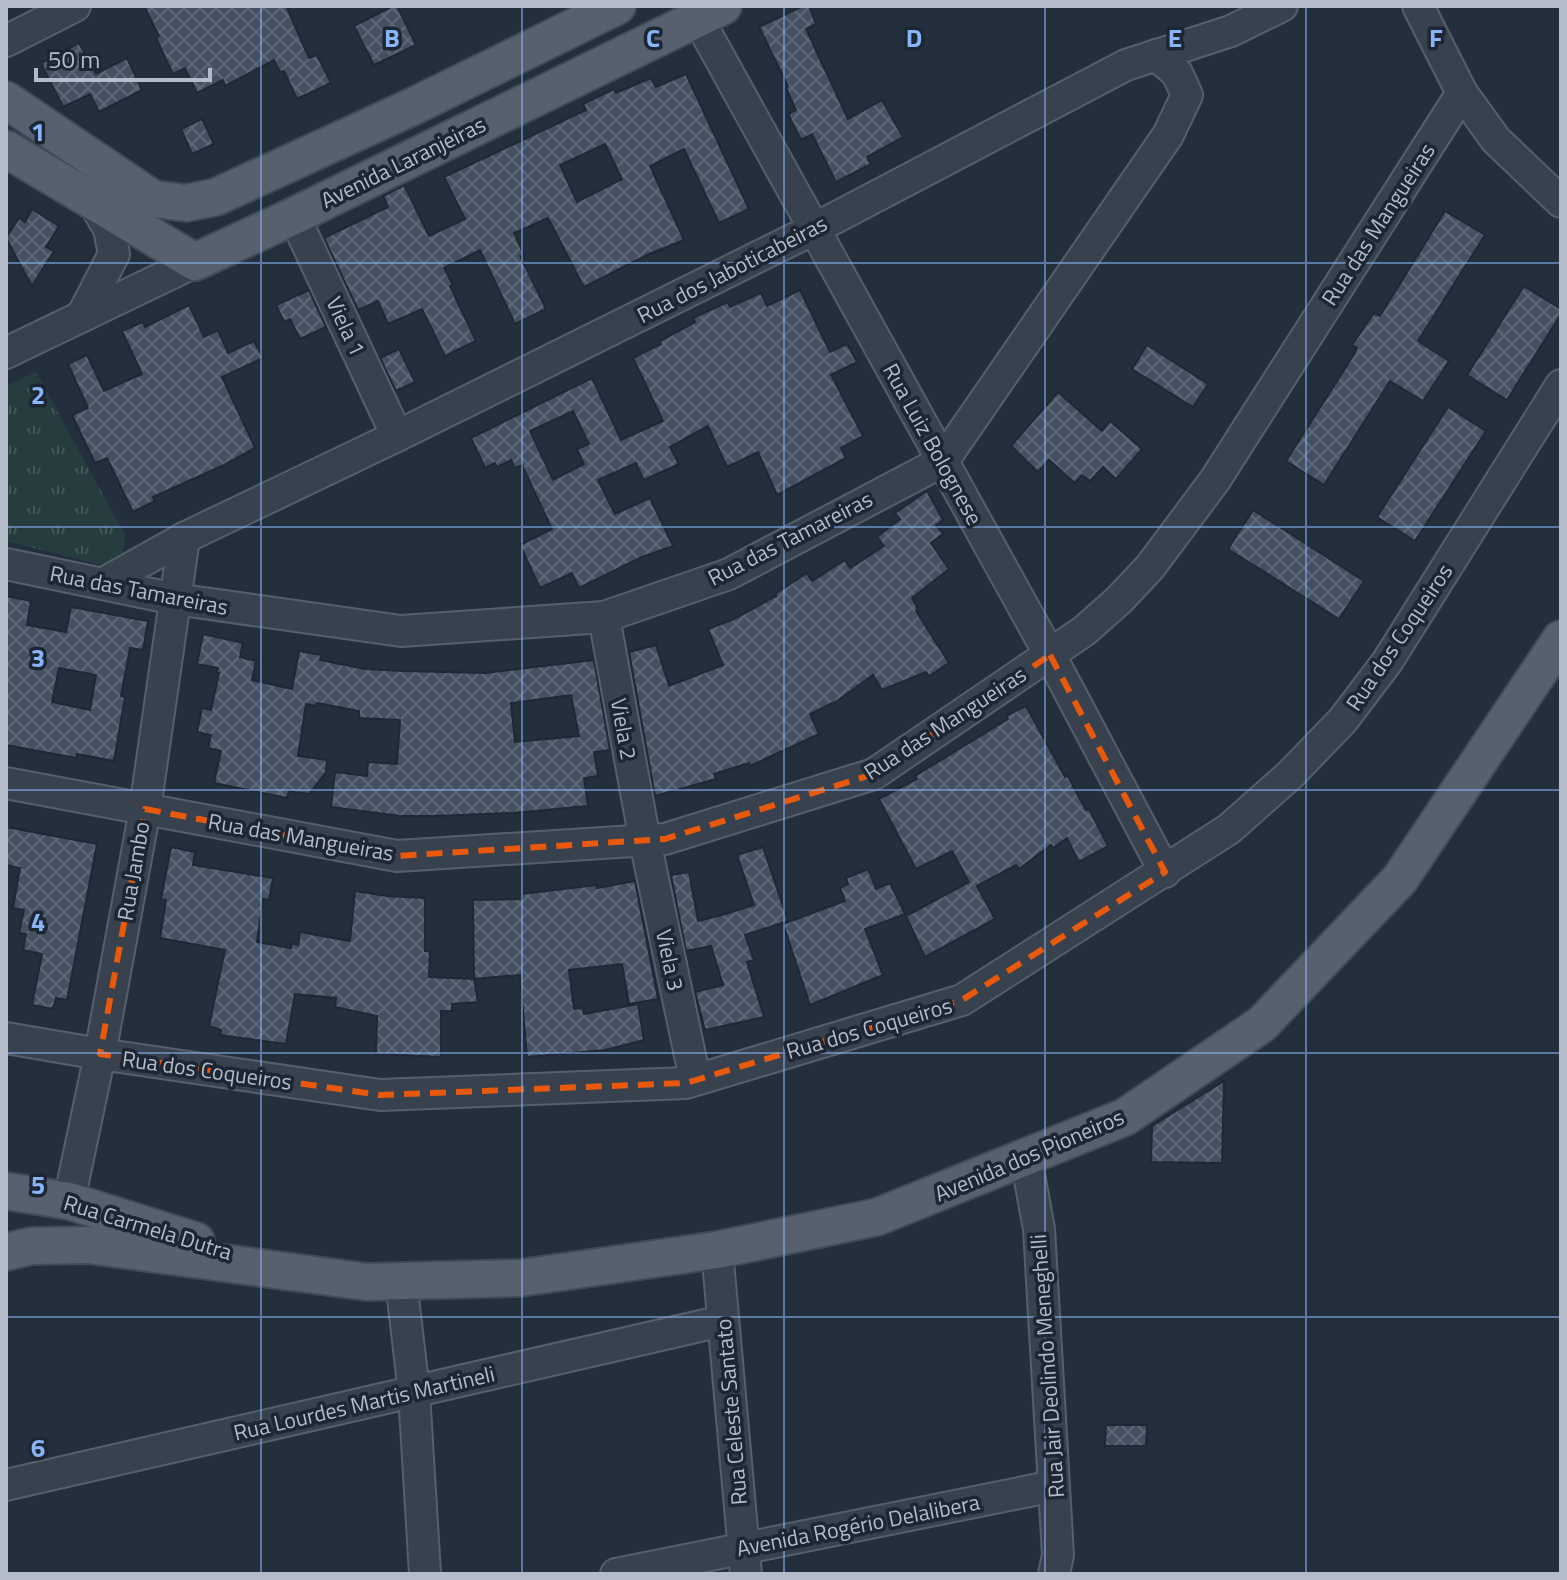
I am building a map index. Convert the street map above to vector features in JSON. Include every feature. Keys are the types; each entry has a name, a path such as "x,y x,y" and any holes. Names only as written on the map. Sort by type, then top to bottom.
{"main road":[{"name":"Avenida Laranjeiras","path":"6,100 153,199 186,203 216,197 414,106 617,6"},
{"name":"Avenida Laranjeiras","path":"195,262 294,216 704,10"},
{"path":"6,149 195,262"},
{"name":"Avenida dos Pioneiros","path":"289,1270 367,1282 520,1278 717,1250 877,1217 1125,1117 1262,1024 1400,879 1561,639"},
{"name":"Rua Carmela Dutra","path":"6,1191 69,1201 289,1270"},
{"path":"18,1249 51,1229 69,1201"},
{"path":"18,1249 88,1245 289,1270"}],"street":[{"path":"6,41 75,6"},
{"name":"Rua dos Jaboticabeiras","path":"102,584 184,538 814,229 1126,65 1231,31 1282,6"},
{"path":"1418,6 1462,93 1496,140 1561,202"},
{"name":"Rua Luiz Bolognese","path":"704,10 814,229 1050,655 1165,872"},
{"name":"Rua das Tamareiras","path":"6,564 175,599 401,631 604,617 729,574 943,461 1168,135 1187,95 1165,51"},
{"name":"Rua das Mangueiras","path":"6,783 397,856 665,839 874,774 1050,655 1119,600 1150,567 1215,480 1462,93"},
{"path":"82,316 114,254 109,229 92,200"},
{"name":"Viela 1","path":"294,216 397,436"},
{"name":"Avenida Laranjeiras","path":"6,353 195,262"},
{"name":"Rua dos Coqueiros","path":"6,1038 380,1095 686,1083 962,1000 1229,829 1262,803 1343,720 1387,662 1561,385"},
{"name":"Rua Jambo","path":"69,1201 100,1054 145,809 184,538"},
{"name":"Viela 2","path":"604,617 645,841"},
{"name":"Viela 3","path":"645,841 695,1079"},
{"name":"Rua Jair Deolindo Meneghelli","path":"1026,1158 1039,1229 1058,1555 1054,1574"},
{"name":"Rua Celeste Santato","path":"717,1250 745,1561"},
{"path":"401,1281 414,1392 425,1574"},
{"name":"Rua Lourdes Martis Martineli","path":"6,1485 722,1321"},
{"name":"Avenida Rogério Delalibera","path":"616,1574 745,1561 1054,1486"}],"highlighted area":[{"path":"1050,655 1165,872 962,1000 686,1083 380,1095 100,1054 145,809 397,856 665,839 874,774"}],"green space":[{"path":"36,372 125,535 121,570 6,541 6,386"}],"building":[{"path":"144,6 286,6 309,58 317,55 331,83 297,99 284,71 280,72 274,60 225,86 223,80 197,93 185,68 173,74"},
{"path":"397,6 416,45 374,65 354,26"},
{"path":"809,6 816,24 806,29 848,119 882,100 903,137 867,157 871,164 836,182 812,134 801,140 788,114 796,110 786,88 788,86 759,27"},
{"path":"79,43 96,74 127,58 142,90 99,112 90,94 63,107 41,63"},
{"path":"686,74 749,209 719,223 684,149 650,166 684,240 584,287 548,218 514,233 524,255 520,256 546,309 515,324 480,250 444,268 476,341 445,356 422,309 388,324 378,301 358,310 324,238 388,207 383,196 404,185 429,236 465,219 444,177 586,110 583,104 614,89 616,93 651,78 656,87","holes":["605,144 622,179 577,202 560,165"]},
{"path":"202,119 214,144 192,154 181,129"},
{"path":"32,209 59,226 46,247 54,251 32,286 6,238 19,218 25,222"},
{"path":"1445,211 1485,235 1418,341 1449,361 1423,401 1390,381 1324,485 1286,461 1353,356 1357,348 1352,345 1374,313 1380,316"},
{"path":"1524,286 1561,309 1561,314 1507,400 1467,375"},
{"path":"309,290 326,327 300,339 290,319 284,322 276,305"},
{"path":"800,290 830,352 847,344 857,362 831,375 863,436 841,448 846,458 777,495 758,452 727,467 708,426 670,447 679,464 644,480 636,463 598,480 615,514 650,498 673,546 642,557 579,588 572,573 540,588 520,545 552,529 522,465 515,468 511,460 497,467 495,463 485,468 471,438 592,378 621,440 663,421 633,358 695,322 693,318 728,302 730,307 761,293 767,306","holes":["573,411 589,444 577,449 584,464 553,480 530,431"]},
{"path":"189,305 204,337 218,330 228,353 254,341 263,358 222,377 255,448 153,497 155,501 133,512 107,458 95,463 72,415 88,408 68,364 87,355 104,391 142,374 122,331 143,322 145,327"},
{"path":"1147,345 1208,384 1193,407 1132,369"},
{"path":"399,349 415,382 396,391 380,358"},
{"path":"1058,392 1102,431 1110,421 1142,449 1116,479 1103,467 1090,481 1082,475 1075,483 1049,460 1038,472 1011,446"},
{"path":"1448,407 1486,431 1415,541 1377,517"},
{"path":"927,491 943,520 936,525 943,534 931,543 949,569 912,598 918,609 916,611 949,663 929,676 926,672 882,690 873,675 837,701 810,714 819,734 750,766 749,763 714,774 716,779 655,796 629,652 656,645 669,686 723,665 708,629 776,596 807,573 812,581 845,560 850,568 884,546 877,537 900,519 895,513"},
{"path":"1253,510 1364,581 1339,619 1228,549"},
{"path":"6,596 31,601 27,625 66,632 71,607 148,621 143,650 130,648 114,761 77,754 76,758 6,745","holes":["59,668 96,675 90,710 52,702"]},
{"path":"203,634 243,643 240,657 256,661 252,680 292,689 299,651 321,655 320,660 365,669 404,671 485,673 594,660 610,750 594,752 598,776 584,778 588,806 435,816 400,816 331,807 335,772 367,776 368,762 397,764 400,720 359,718 359,711 317,703 316,706 306,704 298,756 327,760 326,772 309,794 289,791 287,798 214,783 221,751 208,748 211,735 197,732 202,708 211,710 219,673 216,673 218,668 197,664","holes":["571,695 579,736 515,742 511,703"]},
{"path":"1026,706 1108,846 1079,862 1067,838 1053,848 1051,845 1019,869 1016,865 977,886 995,919 925,957 906,916 969,882 952,851 916,869 879,799 917,779 915,776"},
{"path":"6,827 97,844 67,1000 56,998 53,1009 32,1005 42,954 23,950 26,934 19,933 24,910 13,908 20,868 6,865"},
{"path":"171,847 195,852 193,865 273,878 269,900 263,899 257,942 291,948 292,943 298,945 300,932 350,941 355,891 425,898 425,951 430,951 429,977 474,979 478,1002 452,1004 452,1011 441,1011 441,1057 376,1054 377,1016 335,1007 336,998 295,994 286,1044 220,1035 221,1030 209,1026 225,950 160,938 166,900 161,899"},
{"path":"763,847 788,921 745,935 754,960 747,962 764,1017 705,1030 695,992 723,985 711,946 686,951 671,875 689,872 698,921 722,915 754,905 737,855"},
{"path":"868,869 876,889 890,883 905,914 865,929 883,975 810,1005 783,924 845,901 840,888 848,884 846,878"},
{"path":"635,881 658,999 629,1004 622,964 569,970 574,1009 583,1008 584,1014 638,1004 644,1040 605,1050 527,1057 520,975 474,979 473,900 522,899 522,894 596,885 597,888"},
{"path":"1224,1081 1222,1163 1151,1162 1152,1126"},
{"path":"1106,1425 1147,1425 1146,1446 1105,1446"}]}
